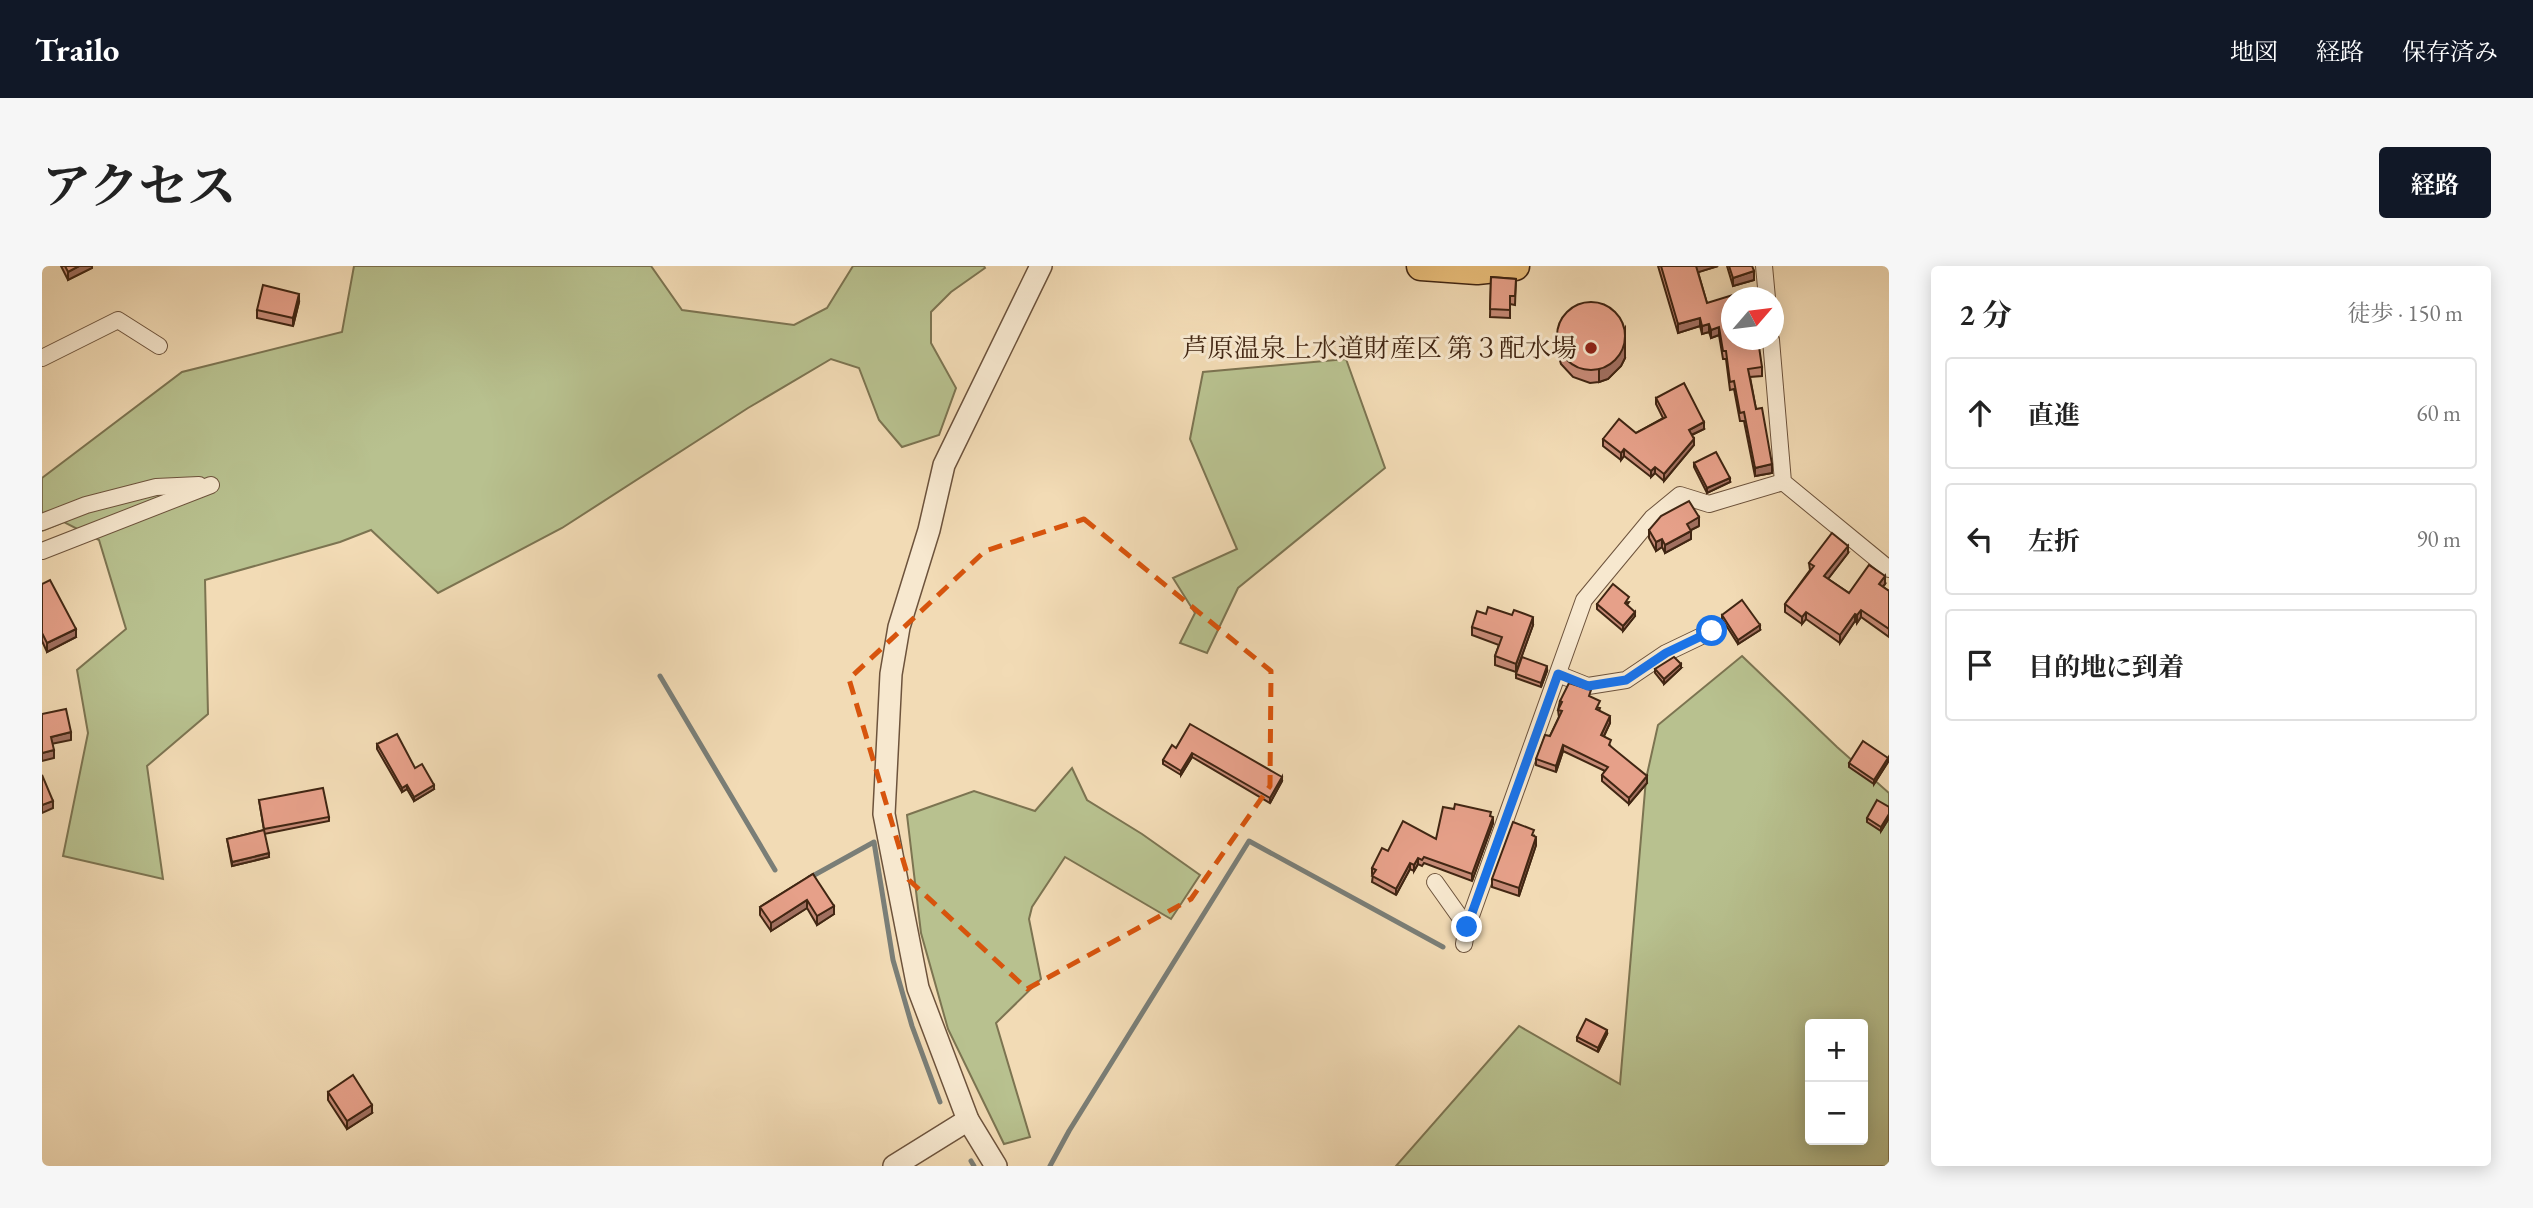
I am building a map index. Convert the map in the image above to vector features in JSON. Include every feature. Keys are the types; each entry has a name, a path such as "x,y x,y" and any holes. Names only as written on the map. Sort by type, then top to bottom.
{"highway":[{"path":"1420,266 1516,266"}],"street":[{"path":"996,1166 968,1120 918,988 884,814 891,674 899,627 929,530 944,465 1041,266"},
{"path":"1764,266 1766,287"},
{"path":"42,358 118,320 159,346"},
{"path":"1771,350 1783,482 1889,569"},
{"path":"1464,944 1467,927 1584,600 1652,518 1680,495 1709,504 1783,482"},
{"path":"42,522 86,505 156,487 211,485 42,551"},
{"path":"1558,674 1588,686 1626,680 1666,653 1712,631"},
{"path":"1435,882 1467,927"},
{"path":"894,1166 968,1120"}],"highlighted area":[{"path":"1084,519 1271,671 1270,786 1191,899 1027,989 909,880 849,679 985,551"}],"green space":[{"path":"354,266 651,266 682,310 794,325 827,308 853,266 985,268 951,292 931,312 931,343 956,388 939,435 902,447 879,420 859,368 831,359 748,408 562,528 438,593 371,530 340,542 205,580 208,714 147,766 163,879 63,856 88,733 77,670 126,629 99,540 64,522 42,531 42,478 182,372 342,332"},
{"path":"1346,359 1385,468 1238,588 1207,653 1180,643 1195,613 1173,578 1237,549 1190,439 1203,372"},
{"path":"1742,656 1889,793 1889,1166 1396,1166 1519,1026 1620,1084 1646,779 1658,725"},
{"path":"1072,768 1087,800 1200,875 1171,919 1065,857 1032,907 1029,919 1041,979 996,1023 1030,1137 1004,1144 948,1029 921,933 907,815 974,791 1035,811"}],"building":[{"path":"65,266 79,266 68,272"},
{"path":"1661,266 1696,266 1707,303 1721,299 1721,339 1719,327 1711,330 1709,324 1702,326 1700,318 1678,324"},
{"path":"1729,266 1752,266 1754,271 1733,278"},
{"path":"1491,277 1516,279 1515,296 1510,296 1510,310 1490,309"},
{"path":"263,285 299,294 293,318 257,310"},
{"name":"芦原温泉上水道財産区 第３配水場","path":"1591,302 1604,304 1615,312 1623,323 1623,349 1615,360 1604,368 1591,370 1578,368 1567,360 1559,349 1557,336 1559,323 1567,312 1578,304"},
{"path":"1759,350 1762,367 1748,369 1756,409 1762,408 1772,464 1755,468 1744,412 1740,413 1734,381 1730,382 1726,351 1723,351"},
{"path":"1684,383 1704,422 1689,430 1694,439 1664,474 1655,467 1651,471 1624,449 1621,453 1603,439 1619,419 1636,433 1666,417 1656,398"},
{"path":"1716,452 1730,478 1707,488 1694,463"},
{"path":"1689,501 1699,517 1687,524 1691,531 1665,545 1662,539 1656,542 1649,530 1661,516"},
{"path":"1832,533 1848,546 1824,576 1849,593 1869,565 1885,576 1879,584 1889,591 1889,629 1861,610 1840,635 1806,612 1802,617 1785,604 1814,566 1809,563"},
{"path":"50,580 76,629 47,643 42,633 42,584"},
{"path":"1613,584 1629,597 1625,603 1635,612 1623,626 1597,604"},
{"path":"1742,600 1760,625 1738,640 1722,615"},
{"path":"1488,607 1512,615 1514,610 1533,617 1516,664 1495,656 1502,637 1472,627 1477,611 1486,614"},
{"path":"1522,657 1547,666 1541,683 1516,674"},
{"path":"1674,657 1681,664 1664,679 1655,669"},
{"path":"1569,683 1591,690 1589,696 1600,701 1596,709 1610,716 1601,735 1611,740 1609,745 1647,776 1629,798 1602,775 1608,767 1563,745 1556,766 1536,759 1545,735 1550,736 1562,711 1558,710 1562,702 1560,701"},
{"path":"66,709 71,732 51,737 54,750 42,753 42,714"},
{"path":"1190,724 1282,777 1270,798 1192,753 1181,771 1163,760 1172,745 1176,748"},
{"path":"397,734 415,768 422,764 434,785 414,797 407,785 402,788 377,744"},
{"path":"1863,741 1888,758 1874,780 1849,763"},
{"path":"42,775 53,801 42,805"},
{"path":"323,788 329,817 264,829 259,800"},
{"path":"1877,800 1889,807 1889,814 1881,827 1867,818"},
{"path":"1455,804 1491,812 1490,816 1493,817 1472,874 1424,857 1422,860 1418,858 1414,865 1410,863 1396,889 1372,876 1376,870 1372,868 1382,848 1388,851 1403,821 1436,839 1443,807 1454,809"},
{"path":"1513,822 1534,830 1532,835 1536,837 1519,888 1492,879"},
{"path":"264,830 269,853 232,862 227,839"},
{"path":"813,874 834,906 817,916 807,900 771,923 760,907"},
{"path":"1586,1019 1607,1030 1598,1048 1577,1037"},
{"path":"353,1075 372,1105 347,1121 328,1092"}],"waterway":[{"path":"660,676 775,870"},
{"path":"1050,1166 1249,841 1443,947"},
{"path":"809,878 874,842 893,960 912,1026 940,1102"},
{"path":"971,1161 974,1166"}],"place":[{"name":"芦原温泉上水道財産区 第３配水場","path":"1591,348"}],"route":[{"path":"1467,927 1558,674 1588,686 1626,680 1666,653 1712,631"}]}
